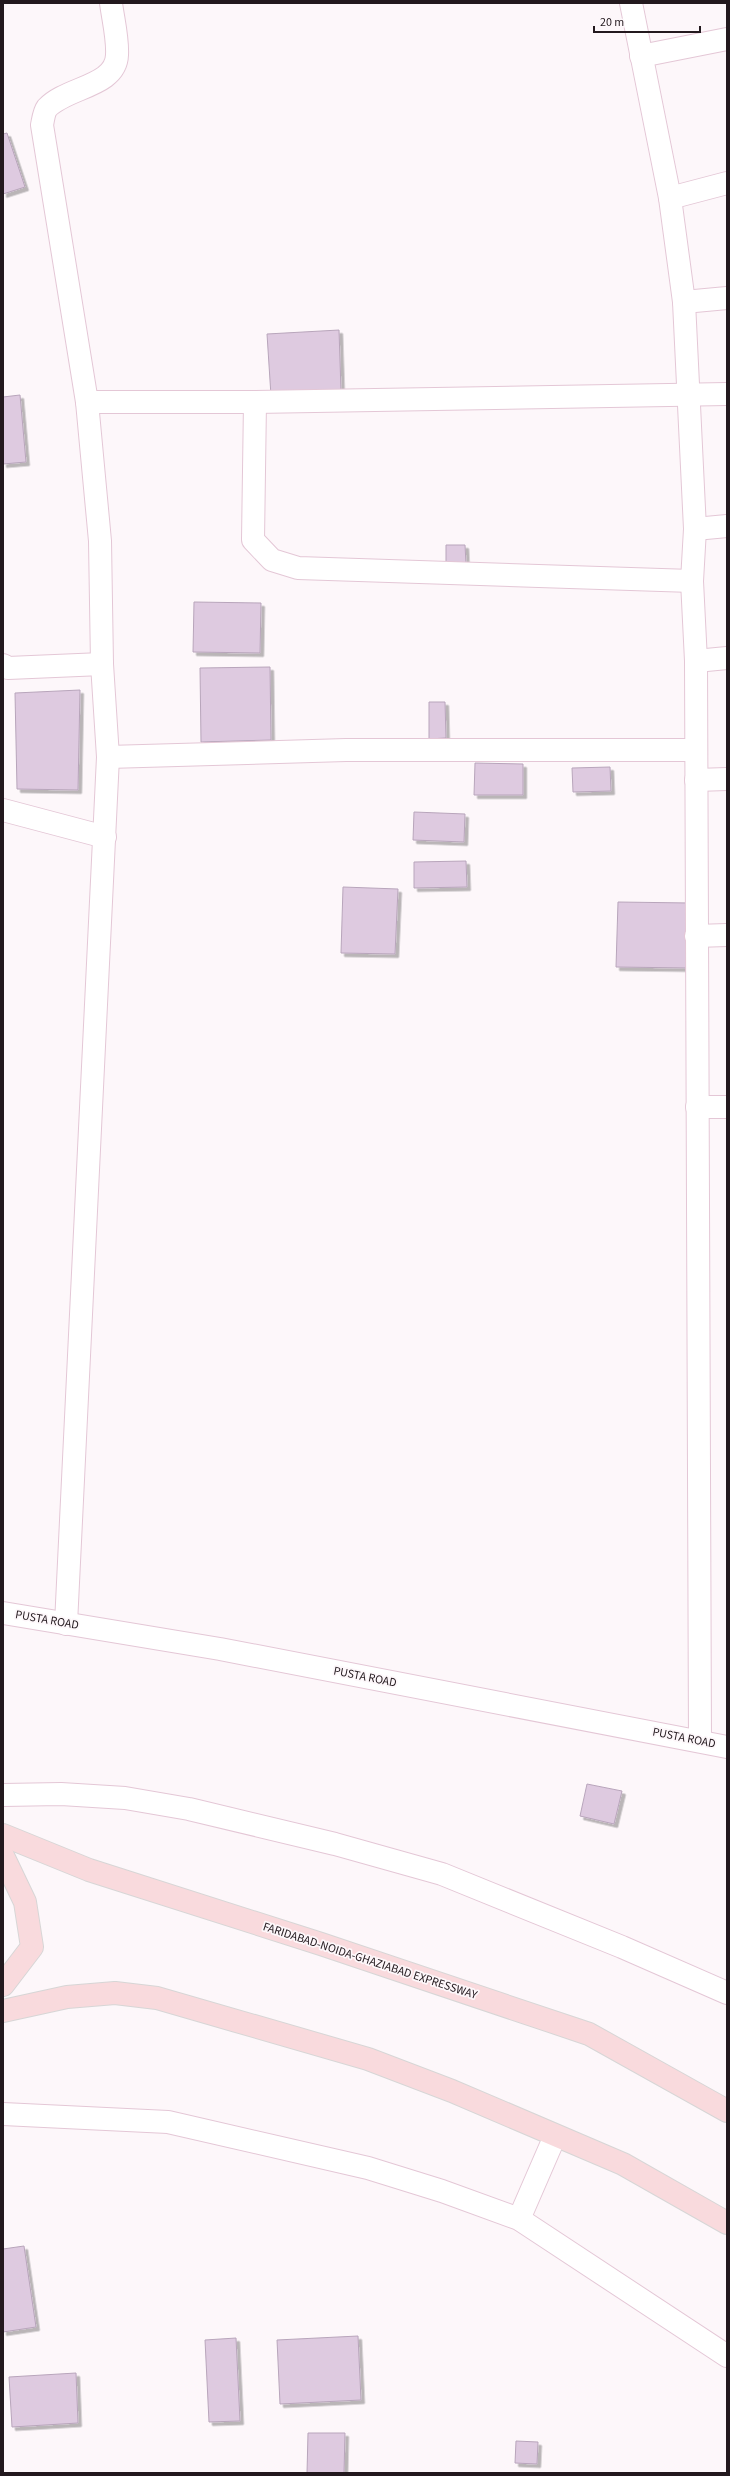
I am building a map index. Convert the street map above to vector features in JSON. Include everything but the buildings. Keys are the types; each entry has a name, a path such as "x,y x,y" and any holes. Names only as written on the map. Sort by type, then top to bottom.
{"main road":[{"name":"FARIDABAD-NOIDA-GHAZIABAD EXPRESSWAY","path":"3,1835 89,1870 322,1944 589,2034 727,2111"},
{"path":"3,1856 25,1902 32,1947 3,1985"},
{"path":"3,2010 67,1997 115,1993 157,1998 368,2059 452,2091 622,2164 727,2223"}],"street":[{"path":"66,1624 108,757 102,664 100,541 87,402 42,125 46,109 60,97 99,82 112,69 117,56 111,3"},
{"path":"631,3 670,198 684,302 690,394 695,528 692,581 696,661 700,1741"},
{"path":"641,56 727,39"},
{"path":"670,198 727,183"},
{"path":"684,302 727,298"},
{"path":"87,402 255,402 727,394"},
{"path":"255,402 253,540 272,560 298,568 692,581"},
{"path":"695,528 727,526"},
{"path":"696,661 727,658"},
{"path":"3,665 8,668 102,664"},
{"path":"108,757 346,750 696,750"},
{"path":"696,780 727,779"},
{"path":"3,810 105,837"},
{"path":"696,936 727,935"},
{"path":"697,1107 727,1107"},
{"name":"PUSTA ROAD","path":"3,1613 220,1649 727,1747"},
{"path":"3,1795 61,1794 125,1798 189,1809 335,1844 442,1874 622,1947 727,1992"},
{"path":"3,2114 168,2122 368,2168 519,2219 727,2356"},
{"path":"519,2219 555,2136"}]}
